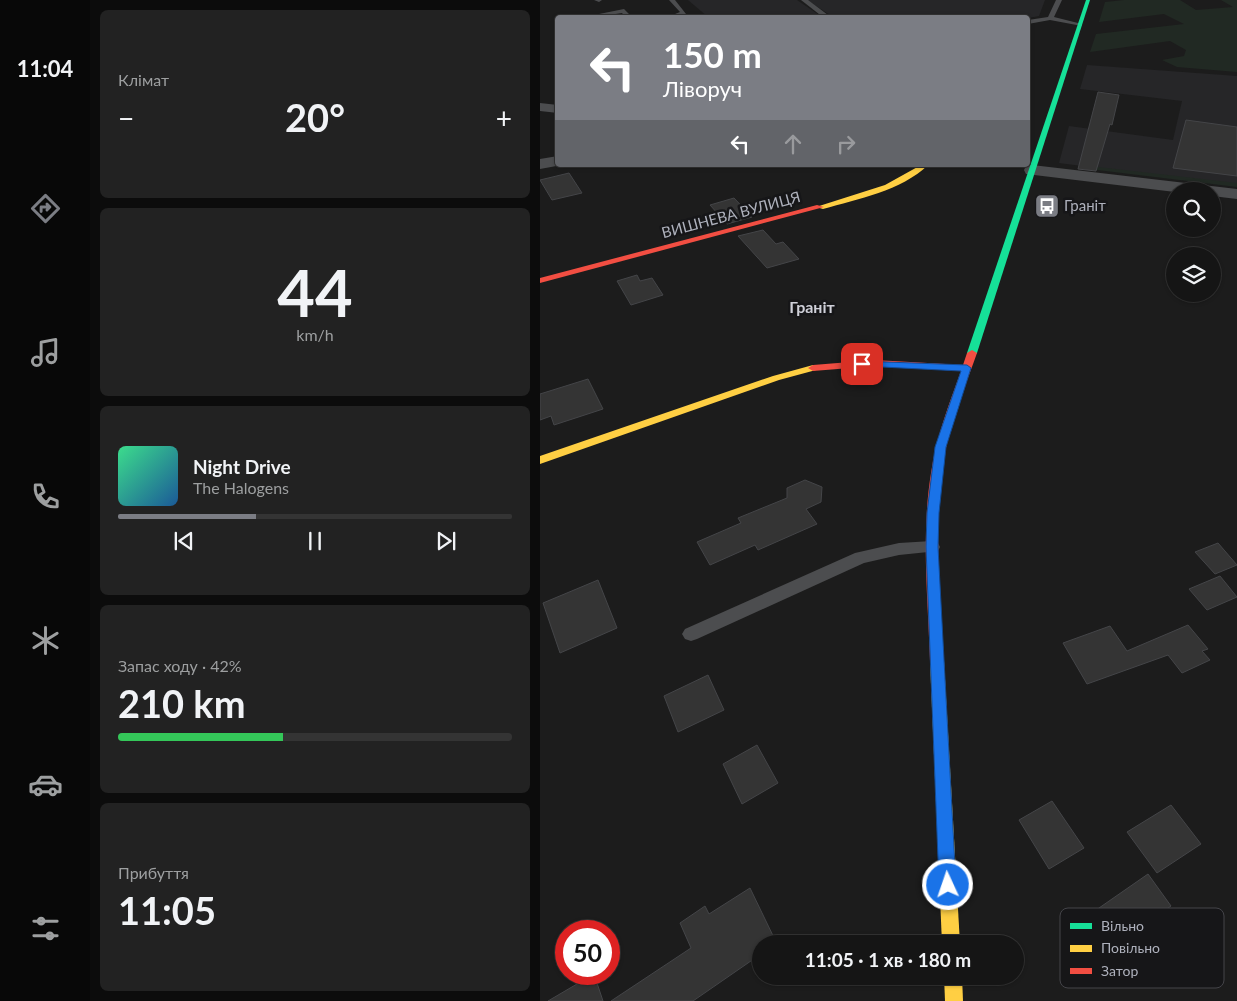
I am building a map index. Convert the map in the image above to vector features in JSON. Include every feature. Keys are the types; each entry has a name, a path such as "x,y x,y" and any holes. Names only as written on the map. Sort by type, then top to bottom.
{"main road":[{"path":"951,935 932,547 933,496 940,447 1088,0"},
{"name":"ВИШНЕВА ВУЛИЦЯ","path":"540,281 865,194 907,179 922,167"},
{"path":"540,460 709,403 774,378 809,369 845,364 967,368"},
{"path":"953,985 954,1001"}],"street":[{"path":"540,107 555,109"},
{"path":"540,164 555,161"},
{"path":"1024,167 1166,185"},
{"path":"1221,192 1237,194"}],"lane":[{"path":"672,0 684,13 678,15"},
{"path":"804,0 825,15"},
{"path":"1050,18 1059,0"},
{"path":"596,15 624,11 627,15"},
{"path":"1030,22 1050,18 1080,25"},
{"path":"691,634 862,557 899,549 932,547"}],"shaded area":[{"path":"688,0 797,0 819,15 706,15"},
{"path":"807,0 1045,0 1039,16 1030,18 1030,15 830,15"},
{"path":"1180,0 1196,10 1233,7 1221,0 1237,0 1237,72 1177,67 1162,60 1184,56 1186,50 1170,41 1090,52 1096,34 1184,24 1164,14 1099,22 1105,2"},
{"path":"1087,65 1237,76 1237,186 1221,184 1221,182 1206,182 1059,163 1069,126 1173,140 1182,101 1080,89"},
{"path":"1081,165 1237,183 1237,187 1221,185 1221,182 1196,182 1081,168"}],"building":[{"path":"1098,92 1119,95 1112,125 1110,124 1096,171 1078,169"},
{"path":"1186,120 1237,127 1237,176 1173,168"},
{"path":"569,173 582,193 552,200 540,180"},
{"path":"734,198 752,217 727,224 710,205"},
{"path":"763,230 776,244 783,242 799,259 767,268 738,236"},
{"path":"637,275 640,281 652,278 663,295 631,305 617,281"},
{"path":"588,379 603,409 554,425 551,416 540,420 540,394"},
{"path":"805,480 822,487 821,502 806,509 817,524 758,550 755,545 710,565 697,542 741,523 738,518 787,498 787,488"},
{"path":"1218,543 1237,565 1215,574 1195,552"},
{"path":"1220,576 1237,597 1207,610 1189,589"},
{"path":"598,580 617,628 560,653 543,603"},
{"path":"1188,625 1208,649 1202,651 1210,660 1182,673 1168,655 1087,684 1063,643 1110,626 1127,651"},
{"path":"708,675 724,710 678,732 664,696"},
{"path":"757,745 778,783 742,804 723,764"},
{"path":"1052,801 1084,848 1049,869 1019,820"},
{"path":"1171,805 1201,844 1157,873 1127,832"},
{"path":"1148,874 1171,906 1168,908 1099,908"},
{"path":"750,888 773,935 752,935 752,960 693,1001 611,1001 691,948 680,923 705,906 709,914"},
{"path":"575,985 598,985 603,1001 548,1001"}],"traffic: fast":[{"path":"972,353 1088,0"}],"traffic: slow":[{"path":"820,207 861,196 888,186 922,167"},
{"path":"540,460 776,378 813,368"},
{"path":"937,661 951,935"},
{"path":"953,985 954,1001"}],"traffic: jam":[{"path":"540,281 820,207"},
{"path":"937,661 932,554 933,500 936,473 947,423 972,353"},
{"path":"813,368 875,363 967,368"}],"place":[{"name":"Граніт","path":"1047,206"}],"district":[{"name":"Граніт","path":"812,307"}],"route":[{"path":"862,364 967,368 940,447 933,496 932,547 948,885"}]}
